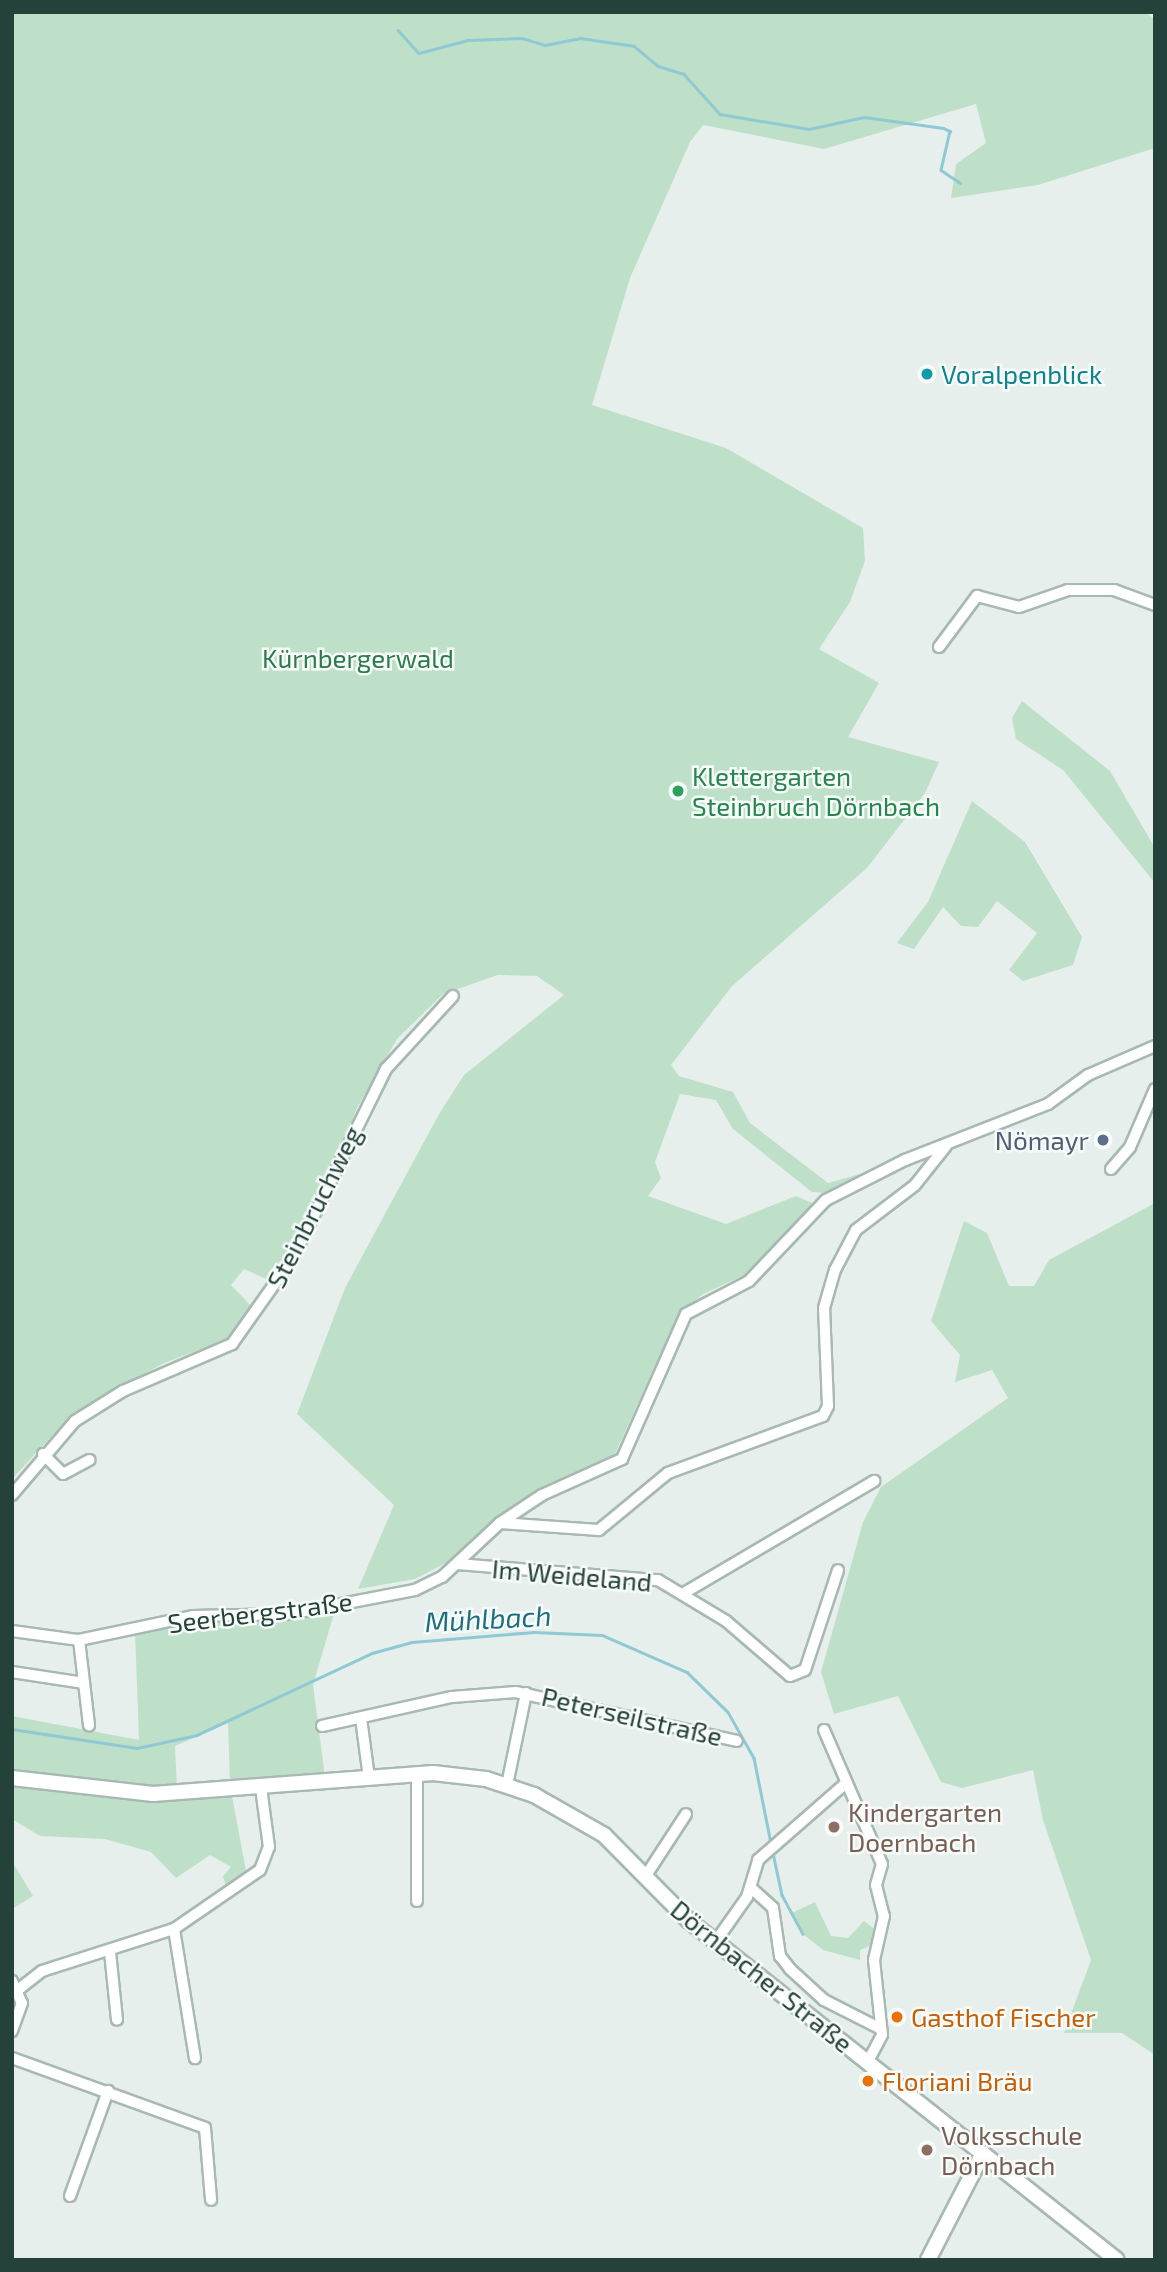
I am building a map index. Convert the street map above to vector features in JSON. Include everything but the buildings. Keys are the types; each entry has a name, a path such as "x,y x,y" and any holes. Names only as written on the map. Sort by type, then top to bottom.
{"street":[{"path":"939,648 978,596 1020,607 1068,590 1114,590 1155,605"},
{"name":"Steinbruchweg","path":"12,1494 43,1454 99,1405 232,1344 293,1258 386,1069 453,996"},
{"name":"Seerbergstraße","path":"12,1631 79,1640 194,1616 310,1611 415,1590 457,1564 500,1523 542,1495 622,1458 670,1340 693,1307 749,1282 800,1221 836,1193 1048,1104 1088,1075 1155,1046"},
{"path":"1111,1169 1130,1147 1155,1089"},
{"path":"500,1523 599,1530 668,1473 823,1416 828,1406 824,1308 835,1270 856,1230 915,1185 946,1146"},
{"path":"43,1454 63,1474 89,1460"},
{"name":"Im Weideland","path":"684,1592 874,1481"},
{"name":"Im Weideland","path":"457,1564 634,1575 684,1592 783,1672 797,1675 805,1670 838,1570"},
{"path":"79,1640 89,1725"},
{"path":"12,1672 84,1683"},
{"name":"Peterseilstraße","path":"506,1785 526,1693"},
{"name":"Peterseilstraße","path":"322,1726 452,1697 526,1693 737,1741"},
{"path":"361,1718 369,1778"},
{"path":"824,1730 882,1864 876,1885 884,1916 874,1960 880,2043 868,2061"},
{"path":"417,1773 417,1901"},
{"name":"Dörnbacher Straße","path":"12,1778 124,1793 261,1788 417,1773 506,1785 593,1827 716,1941 1117,2260"},
{"path":"716,1941 750,1887 766,1851 846,1783"},
{"path":"12,2031 21,2013 16,1985 42,1970 110,1952 174,1929 265,1864 261,1788"},
{"path":"645,1877 686,1814"},
{"path":"750,1887 773,1908 780,1956 790,1969 824,2000 879,2028"},
{"path":"174,1929 195,2058"},
{"path":"110,1952 117,2020"},
{"path":"12,2058 205,2128 211,2200"},
{"path":"70,2196 108,2091"},
{"path":"928,2260 983,2153"}],"green space":[{"name":"Kürnbergerwald","path":"12,12 1146,12 1155,20 1155,148 1038,185 951,198 956,164 986,143 976,104 824,149 703,125 690,142 630,278 592,405 726,448 863,528 865,561 850,602 819,649 879,683 848,737 939,762 925,793 867,868 732,986 671,1065 679,1076 733,1092 750,1123 828,1183 878,1169 828,1193 812,1192 733,1129 716,1100 680,1094 655,1162 661,1178 648,1196 726,1224 796,1196 817,1205 757,1269 703,1294 678,1315 614,1456 530,1494 448,1562 415,1579 358,1589 394,1505 297,1414 345,1288 439,1114 464,1075 564,995 537,976 498,975 443,994 397,1039 357,1108 328,1184 271,1281 244,1269 231,1285 253,1308 228,1339 164,1363 73,1413 12,1479"},
{"path":"1022,701 1110,771 1155,848 1155,883 1063,770 1016,739 1012,718"},
{"path":"972,801 1025,842 1082,937 1073,965 1023,981 1009,970 1037,933 997,901 978,927 961,926 943,907 914,949 897,943 928,902"},
{"path":"1155,1203 1155,2055 1122,2033 1064,2033 1091,1960 1043,1820 1033,1770 962,1788 941,1782 898,1696 834,1714 821,1672 863,1522 881,1487 1008,1398 992,1370 955,1382 960,1355 931,1321 964,1221 987,1233 1009,1286 1034,1286 1049,1260"},
{"path":"335,1610 313,1685 325,1777 230,1783 228,1723 175,1746 177,1788 118,1787 12,1771 12,1716 139,1740 135,1632"},
{"path":"12,1784 129,1798 232,1796 247,1876 227,1890 223,1876 231,1867 210,1855 176,1878 151,1852 105,1839 40,1836 12,1819"},
{"path":"12,1861 33,1896 12,1909"},
{"path":"815,1902 831,1936 848,1938 864,1921 877,1931 877,1943 860,1950 860,1960 823,1950 803,1934 792,1913"}],"waterway":[{"path":"398,30 419,53 468,40 522,38 545,45 580,38 634,46 658,66 684,74 720,114 809,129 864,117 943,128 950,131 941,170 960,183"},
{"name":"Mühlbach","path":"12,1729 137,1748 197,1735 372,1653 412,1642 534,1632 602,1635 687,1672 728,1712 754,1758 771,1843"},
{"name":"Mühlbach","path":"773,1853 782,1895 803,1934"}],"place":[{"name":"Voralpenblick","path":"927,374"},
{"name":"Klettergarten Steinbruch Dörnbach","path":"678,791"},
{"name":"Nömayr","path":"1103,1140"},
{"name":"Kindergarten Doernbach","path":"834,1827"},
{"name":"Gasthof Fischer","path":"897,2017"},
{"name":"Floriani Bräu","path":"868,2081"},
{"name":"Volksschule Dörnbach","path":"927,2150"}]}
